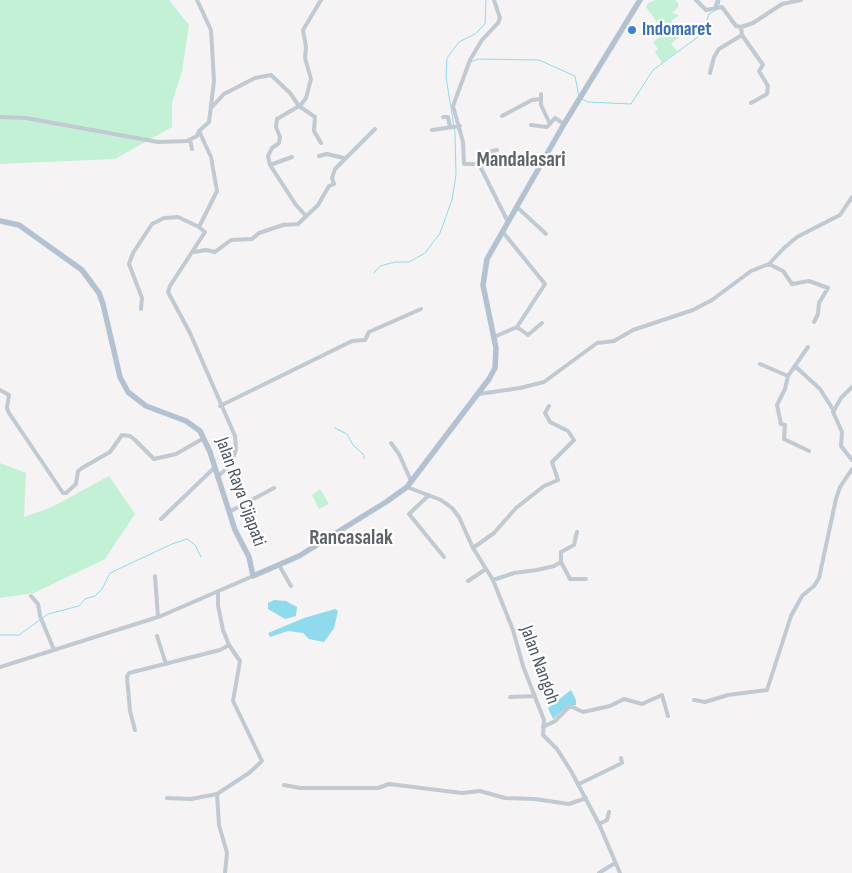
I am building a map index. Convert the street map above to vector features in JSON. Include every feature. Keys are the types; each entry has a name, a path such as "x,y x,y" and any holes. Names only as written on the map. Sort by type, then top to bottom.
{"main road":[{"path":"253,576 298,556 393,497 409,484 479,394 495,368 496,348 483,285 483,275 491,249 564,124 640,0"},
{"name":"Jalan Raya Cijapati","path":"0,221 19,225 82,270 99,293 120,376 128,392 146,406 194,426 204,438 224,498 232,511 238,536 247,552 253,576"}],"street":[{"path":"0,117 26,118 158,142 190,140 197,136 199,130 209,122 214,81 211,30 197,0"},
{"path":"306,216 296,205 270,165 268,154 272,148 278,145 280,137 276,127 277,119 300,106 306,98 311,79 305,58 306,48 303,30 321,0"},
{"path":"479,164 466,165 463,163 463,142 454,110 455,100 470,60 482,40 498,23 500,18 494,0"},
{"path":"696,0 706,10 718,7"},
{"path":"718,0 718,7 736,26 741,27 753,23 784,2 801,0"},
{"path":"741,27 742,35 763,65 759,71 768,86 768,94 751,103"},
{"path":"710,73 714,57 719,50 742,35"},
{"path":"211,108 224,94 255,78 268,74 276,78 300,106 315,117 314,131 321,143"},
{"path":"541,94 540,99 550,124"},
{"path":"502,116 532,100 540,99"},
{"path":"443,117 448,118 451,127"},
{"path":"531,125 544,128 554,118 564,124"},
{"path":"432,130 458,126"},
{"path":"194,252 206,250 215,252 228,240 238,238 252,239 259,233 298,224 334,184 333,172 343,163 344,158 375,129"},
{"path":"199,130 211,157 217,190 208,213 199,227"},
{"path":"190,140 192,149"},
{"path":"497,150 480,154 479,164 508,222"},
{"path":"319,156 327,154 344,158"},
{"path":"270,165 292,157"},
{"path":"479,394 520,388 544,382 597,343 614,341 634,330 693,310 712,300 751,271 769,264 789,242 840,215 852,197"},
{"path":"517,207 546,234"},
{"path":"141,309 142,298 129,264 133,253 152,224 164,218 178,216 205,231 194,248 194,252 170,286 168,295 190,333 236,443 231,465 217,476"},
{"path":"494,337 517,327 545,284 502,231"},
{"path":"769,264 783,271 792,284 809,282 828,288 819,303 818,314 814,322"},
{"path":"220,406 352,341 365,340 369,332 421,309"},
{"path":"517,327 527,336 542,323"},
{"path":"808,347 788,376 785,389 777,405 781,424 785,425 784,439 809,451"},
{"path":"760,364 788,376"},
{"path":"796,366 820,390 834,411 842,432 841,446 852,460"},
{"path":"834,411 841,398 852,387"},
{"path":"0,390 9,395 8,413 63,493 66,493 76,484 78,471 107,455 122,435 130,436 154,459 176,454 204,438"},
{"path":"473,548 494,532 516,508 544,486 558,480 552,462 574,440 568,431 550,422 545,413 549,406"},
{"path":"391,443 399,454 409,484"},
{"path":"161,519 214,468"},
{"path":"694,700 705,702 728,695 767,690 791,616 802,596 814,586 819,578 836,499 840,486 852,469"},
{"name":"Jalan Nangoh","path":"409,484 455,511 473,548 493,580 544,720 543,735 557,749 586,798 620,873"},
{"path":"232,511 274,488"},
{"path":"429,495 409,514 444,557"},
{"path":"577,532 574,545 562,552 561,562 570,579 586,579"},
{"path":"493,580 514,573 550,568 561,562"},
{"path":"279,565 291,586"},
{"path":"468,581 486,569"},
{"path":"155,576 158,618"},
{"path":"0,667 158,618 253,576"},
{"path":"167,798 190,799 217,794 249,773 262,761 233,702 240,661 229,645 220,613 218,592"},
{"path":"31,596 38,604 40,616 54,650"},
{"path":"157,636 166,664"},
{"path":"135,730 130,711 128,675 132,671 220,650 229,645"},
{"path":"543,727 555,721 570,706 582,712 610,706 624,699 642,704 662,695 668,716"},
{"path":"510,697 535,696"},
{"path":"578,784 622,763 620,758"},
{"path":"284,785 300,788 378,788 389,784 462,793 480,792 505,798 535,799 568,804 586,798"},
{"path":"217,794 219,825 227,853 225,873"},
{"path":"599,824 607,820 609,812"},
{"path":"599,873 615,863"}],"green space":[{"path":"0,0 169,0 189,25 182,72 172,102 172,127 115,159 0,164"},
{"path":"656,0 676,0 679,6 672,13 679,15 671,21 682,27 679,37 671,44 677,51 662,63 655,52 658,49 653,42 665,33 646,7 648,3"},
{"path":"0,463 26,473 24,517 52,507 109,476 135,514 105,559 34,593 0,598"},
{"path":"320,489 329,504 319,509 312,495"}],"water":[{"path":"274,600 286,601 297,607 296,616 285,619 268,609 268,603"},
{"path":"335,609 338,611 334,628 324,642 309,639 303,633 288,631 270,637 268,633 304,618"},
{"path":"571,690 576,700 576,705 569,705 553,719 548,708"}],"waterway":[{"path":"374,273 380,266 395,262 409,262 425,253 440,233 452,200 456,175 455,133 446,77 447,58 459,42 475,34 485,24 486,0"},
{"path":"719,5 720,0"},
{"path":"582,99 588,102 631,104 653,70 702,34 709,14 718,9"},
{"path":"471,62 478,59 539,60 575,76 579,97"},
{"path":"335,428 347,434 353,445 364,455 364,459"},
{"path":"0,635 19,635 48,614 79,606 85,599 95,596 102,589 110,573 172,544 187,539 195,545 201,557"}],"place":[{"name":"Indomaret","path":"632,30"}],"district":[{"name":"Mandalasari","path":"521,161"},
{"name":"Rancasalak","path":"351,539"}]}
